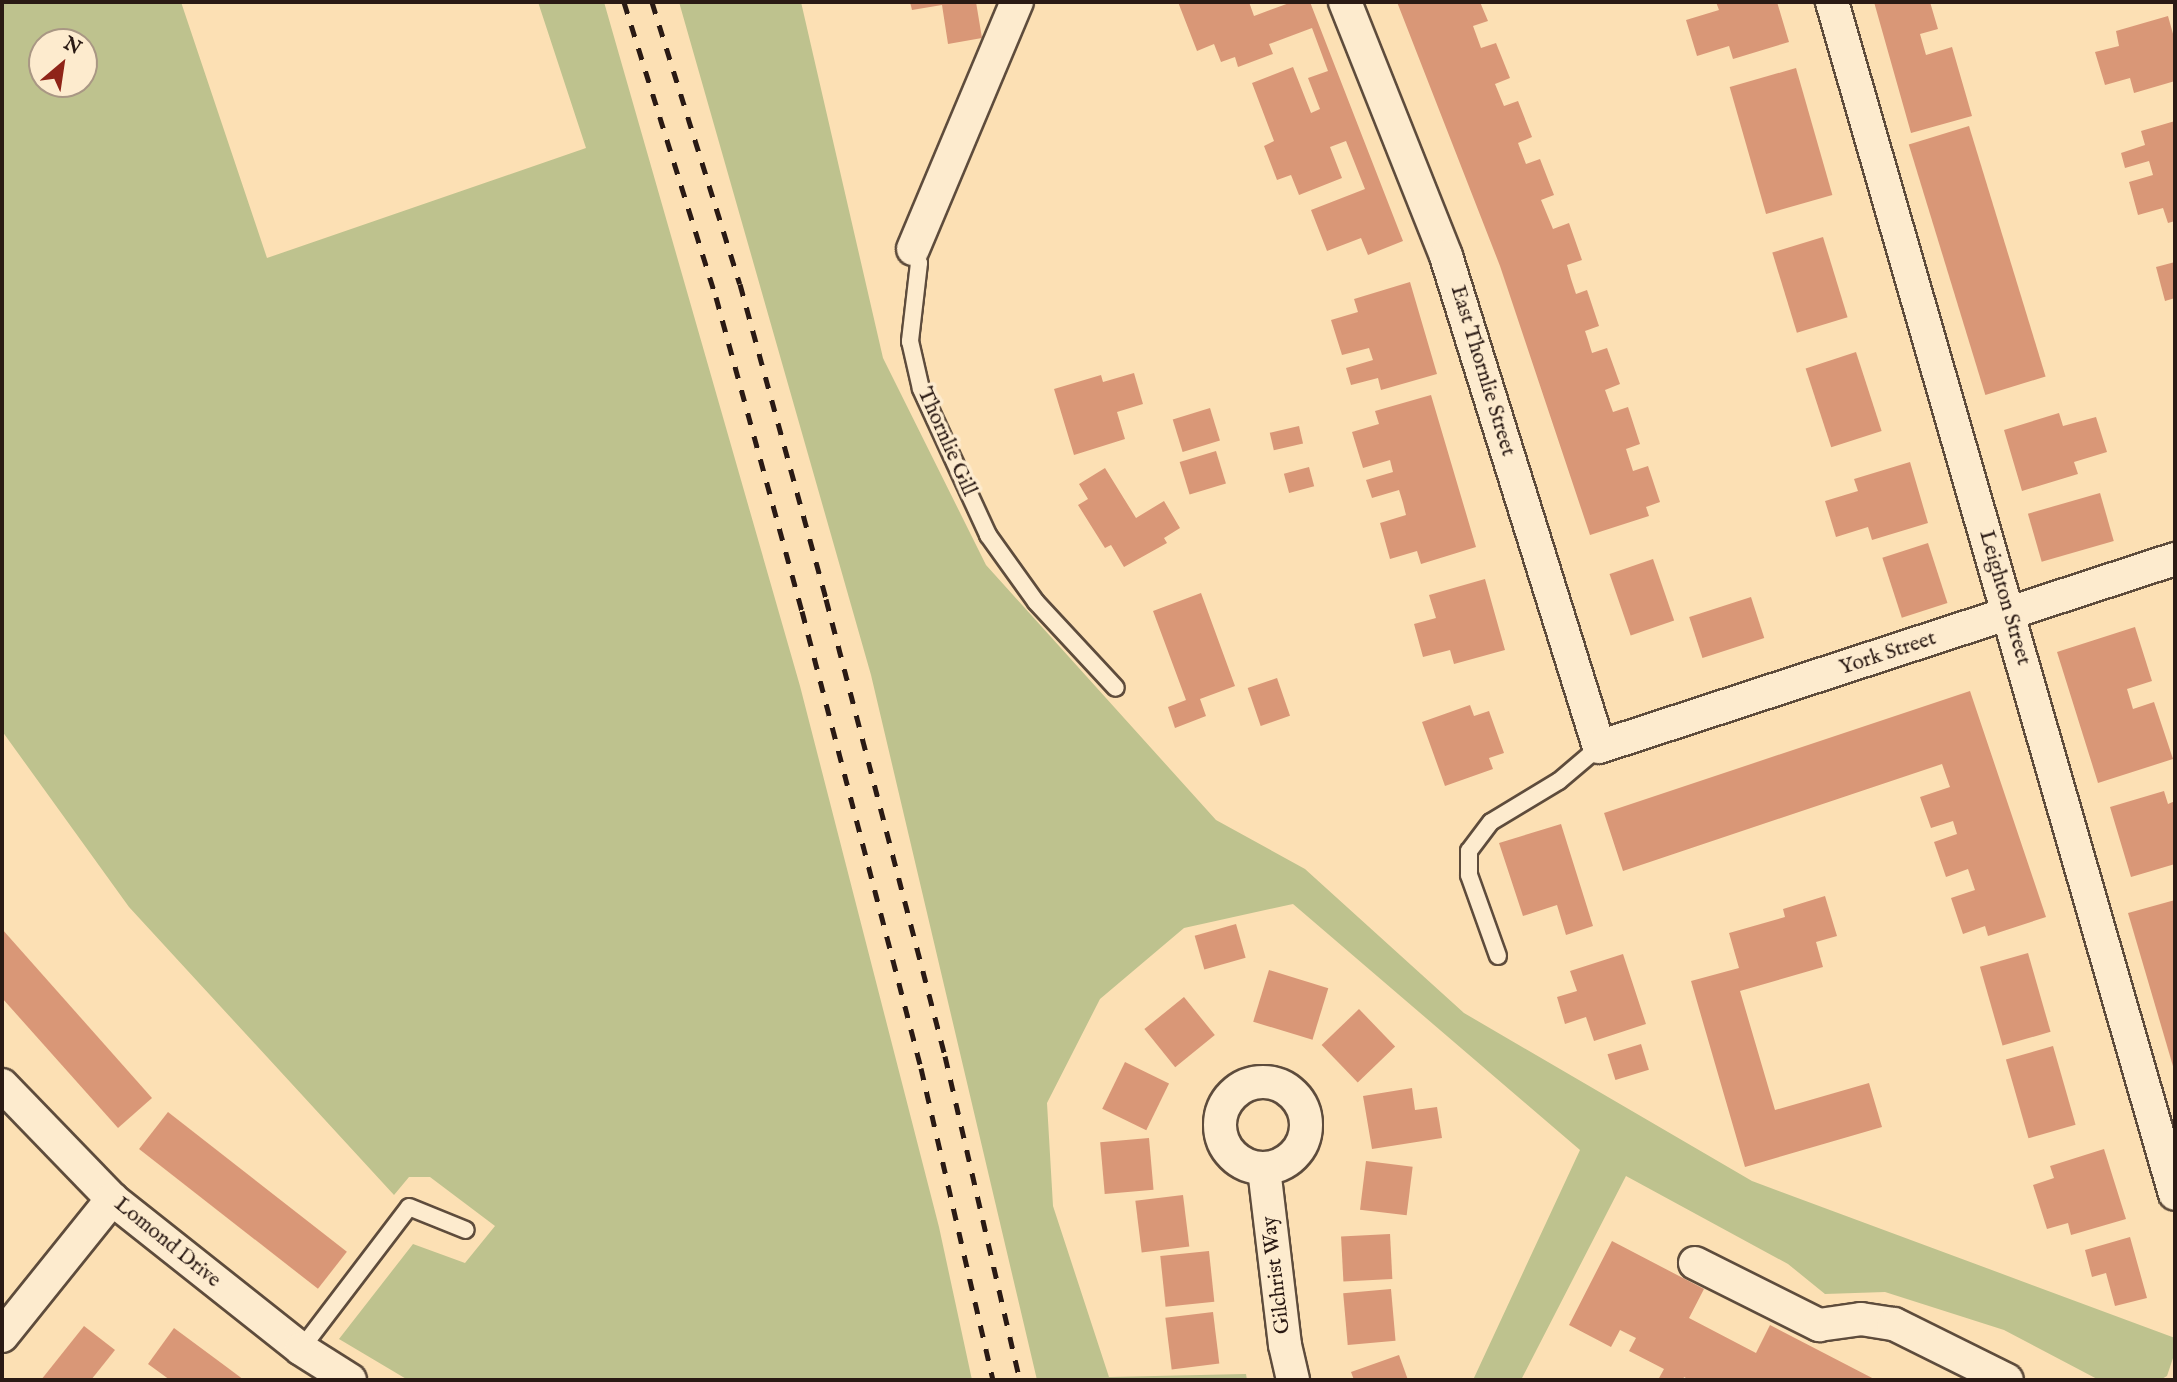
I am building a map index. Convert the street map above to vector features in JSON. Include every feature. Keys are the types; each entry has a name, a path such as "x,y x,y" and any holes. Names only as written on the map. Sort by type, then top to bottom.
{"street":[{"name":"Thornlie Gill","path":"913,249 1017,2"},
{"name":"East Thornlie Street","path":"1345,2 1446,256 1599,747"},
{"name":"Leighton Street","path":"1832,2 2175,1194"},
{"name":"York Street","path":"1599,747 2175,559"},
{"name":"Lomond Drive","path":"2,1085 112,1199 301,1349 350,1380"},
{"name":"Gilchrist Way","path":"1264,1169 1285,1345 1293,1380"},
{"path":"2,1336 112,1199"},
{"path":"1695,1263 1819,1325 1861,1319 1894,1324 2007,1380"}],"lane":[{"name":"Thornlie Gill","path":"913,249 919,263 910,341 920,389 988,535 1036,602 1116,688"},
{"path":"1498,956 1469,875 1469,851 1491,822 1559,781 1599,747"},
{"path":"301,1349 409,1207 466,1230"}],"green space":[{"path":"2,2 181,2 267,258 586,148 538,2 604,2 800,686 939,1227 972,1380 408,1380 339,1339 413,1244 465,1263 495,1226 430,1177 409,1177 394,1195 129,907 2,731"},
{"path":"679,2 801,2 883,358 986,565 1216,820 1305,869 1464,1013 1752,1181 2175,1338 2175,1352 2167,1376 2160,1380 2099,1380 2004,1330 1885,1292 1825,1294 1788,1264 1626,1176 1521,1380 1473,1380 1580,1150 1293,904 1184,928 1100,999 1047,1103 1053,1206 1109,1377 1246,1374 1247,1380 1037,1380 871,675"}],"building":[{"path":"910,2 976,2 982,38 948,44 942,5 912,10"},
{"path":"1178,2 1249,2 1254,16 1292,2 1310,2 1403,241 1368,255 1361,238 1327,251 1311,210 1365,189 1346,141 1330,147 1342,178 1299,195 1291,175 1277,180 1264,146 1274,141 1252,83 1293,67 1311,113 1320,109 1308,78 1328,71 1312,28 1269,44 1273,54 1238,67 1235,57 1221,62 1214,44 1197,51"},
{"path":"1397,2 1480,2 1488,21 1473,26 1481,48 1496,43 1510,78 1495,84 1504,106 1518,101 1532,137 1518,143 1526,164 1540,159 1554,195 1541,200 1553,229 1569,223 1582,260 1567,265 1576,294 1587,290 1599,326 1585,331 1592,353 1607,348 1620,384 1605,390 1613,412 1628,407 1640,444 1626,449 1633,471 1648,466 1660,502 1646,507 1649,516 1590,535 1500,266"},
{"path":"1716,2 1777,2 1789,42 1733,59 1729,46 1697,56 1686,20 1719,10"},
{"path":"1874,2 1930,2 1938,29 1920,34 1926,55 1952,47 1972,116 1911,133"},
{"path":"2168,16 2175,41 2175,81 2134,93 2130,78 2105,85 2095,52 2119,46 2116,31"},
{"path":"1796,68 1832,195 1766,214 1730,87"},
{"path":"2175,121 2175,221 2168,223 2163,208 2138,215 2129,182 2153,175 2149,161 2125,168 2121,153 2145,145 2141,131"},
{"path":"1969,126 2046,377 1985,395 1909,144"},
{"path":"1823,237 1848,317 1797,333 1772,252"},
{"path":"2175,262 2175,298 2165,301 2156,267"},
{"path":"1410,282 1437,374 1381,390 1378,378 1351,385 1346,368 1373,360 1369,348 1342,355 1331,320 1358,312 1354,299"},
{"path":"1856,352 1882,431 1831,447 1806,368"},
{"path":"1134,373 1143,404 1117,412 1125,439 1074,455 1054,389 1101,375 1103,382"},
{"path":"1431,395 1476,547 1421,564 1417,551 1390,559 1380,523 1406,515 1403,503 1399,490 1372,498 1366,480 1393,472 1390,460 1363,468 1352,432 1379,424 1375,411"},
{"path":"1210,408 1220,441 1183,452 1173,419"},
{"path":"2059,413 2063,426 2096,417 2107,452 2074,462 2078,474 2022,491 2004,430"},
{"path":"1299,426 1303,444 1274,450 1270,433"},
{"path":"1216,451 1226,484 1190,495 1180,462"},
{"path":"1910,462 1928,523 1872,540 1868,527 1836,537 1825,501 1858,491 1854,479"},
{"path":"1309,467 1314,486 1289,493 1284,474"},
{"path":"1105,468 1136,518 1164,501 1180,528 1164,538 1167,543 1124,567 1111,545 1105,548 1078,505 1088,499 1079,484"},
{"path":"2100,493 2114,541 2042,562 2028,514"},
{"path":"1928,543 1947,603 1902,618 1882,558"},
{"path":"1653,559 1674,620 1631,635 1610,574"},
{"path":"1485,579 1505,650 1454,664 1450,650 1423,657 1414,624 1436,618 1429,595"},
{"path":"1201,593 1235,686 1200,699 1206,716 1175,728 1168,707 1186,700 1153,611"},
{"path":"1751,597 1764,638 1702,658 1689,617"},
{"path":"2135,627 2152,681 2127,689 2133,709 2154,702 2173,759 2098,783 2057,652"},
{"path":"1277,678 1290,716 1261,726 1248,688"},
{"path":"1970,691 2046,917 1988,936 1985,926 1963,934 1951,898 1975,890 1968,869 1946,877 1934,842 1957,834 1953,821 1931,828 1920,797 1950,787 1942,764 1623,871 1604,813"},
{"path":"1470,705 1474,716 1489,711 1504,753 1489,758 1493,769 1445,786 1422,722"},
{"path":"2164,791 2168,804 2175,801 2175,864 2131,877 2110,807"},
{"path":"1561,824 1593,926 1566,935 1557,905 1523,916 1499,843"},
{"path":"1825,896 1837,936 1816,942 1823,967 1740,991 1775,1110 1869,1083 1882,1127 1745,1167 1691,981 1739,968 1729,933 1785,917 1783,909"},
{"path":"2175,900 2175,1073 2128,913"},
{"path":"1236,924 1246,958 1204,969 1195,936"},
{"path":"2,929 152,1098 118,1128 2,998"},
{"path":"2028,953 2051,1032 2003,1046 1980,967"},
{"path":"1623,954 1646,1024 1594,1041 1586,1017 1565,1024 1557,997 1577,991 1570,971"},
{"path":"1269,970 1328,988 1313,1040 1253,1022"},
{"path":"1184,997 1215,1035 1175,1067 1144,1029"},
{"path":"1359,1009 1395,1046 1358,1083 1322,1045"},
{"path":"1641,1044 1649,1070 1615,1080 1608,1054"},
{"path":"2053,1046 2076,1125 2029,1138 2006,1060"},
{"path":"1125,1062 1169,1083 1146,1130 1102,1109"},
{"path":"1412,1088 1415,1110 1437,1107 1442,1138 1372,1149 1363,1096"},
{"path":"168,1112 347,1252 318,1289 139,1149"},
{"path":"1149,1138 1154,1190 1105,1194 1100,1142"},
{"path":"2104,1149 2126,1219 2071,1235 2068,1223 2047,1229 2033,1185 2054,1178 2050,1166"},
{"path":"1366,1161 1413,1167 1407,1215 1360,1210"},
{"path":"1183,1195 1189,1247 1142,1252 1135,1201"},
{"path":"1390,1234 1392,1279 1343,1282 1341,1237"},
{"path":"2130,1237 2147,1298 2115,1306 2106,1273 2092,1277 2085,1250"},
{"path":"1612,1241 1704,1289 1689,1318 1756,1353 1770,1325 1876,1380 1690,1380 1684,1377 1683,1380 1658,1380 1664,1369 1629,1351 1636,1338 1620,1330 1611,1347 1569,1325"},
{"path":"1209,1251 1214,1302 1166,1307 1160,1256"},
{"path":"1391,1289 1396,1341 1348,1345 1343,1293"},
{"path":"1213,1312 1219,1364 1172,1369 1165,1318"},
{"path":"84,1326 115,1350 91,1380 41,1380"},
{"path":"174,1328 244,1380 170,1380 148,1364"},
{"path":"1399,1355 1408,1380 1354,1380 1351,1372"}],"railway":[{"path":"624,2 716,297 802,611 921,1068 993,1380"},
{"path":"652,2 740,284 826,599 945,1056 1020,1380"}]}
